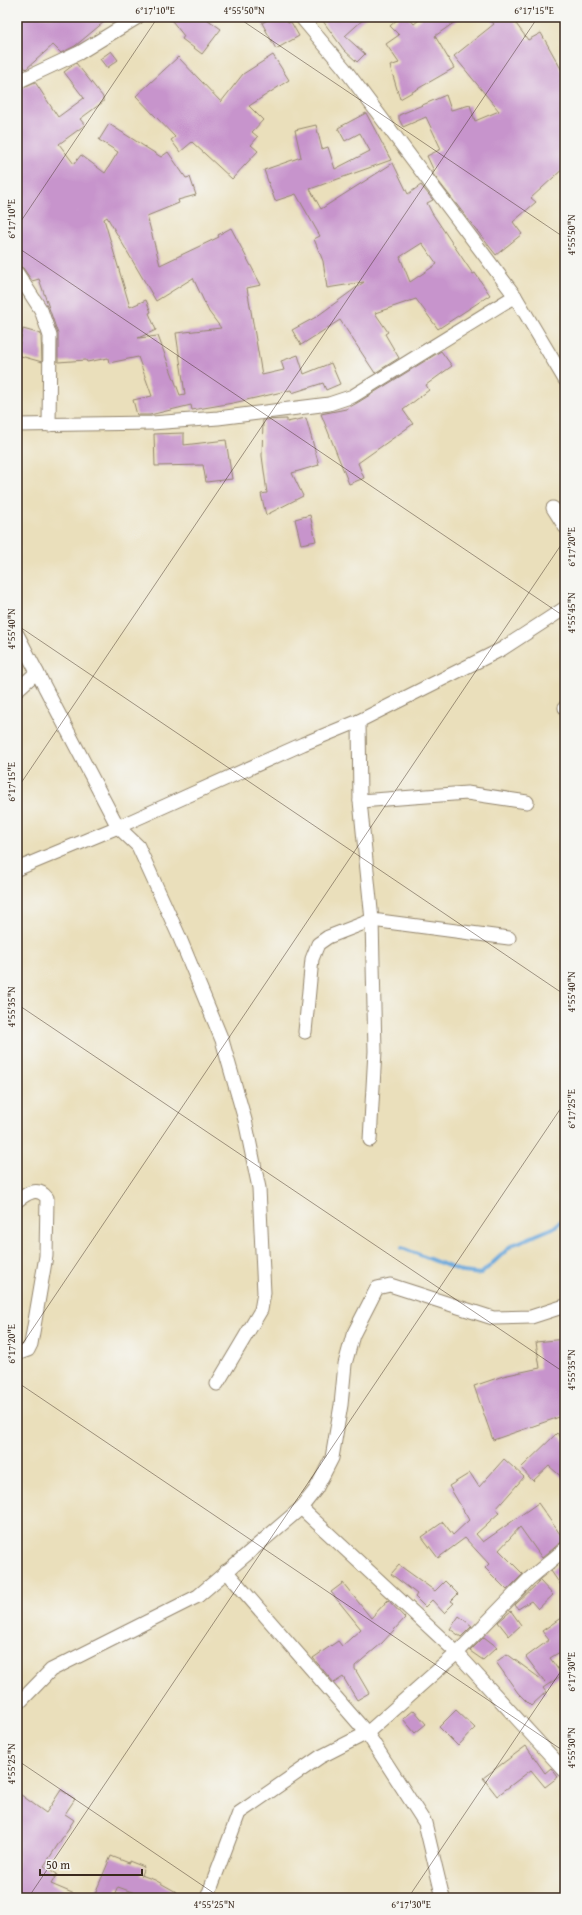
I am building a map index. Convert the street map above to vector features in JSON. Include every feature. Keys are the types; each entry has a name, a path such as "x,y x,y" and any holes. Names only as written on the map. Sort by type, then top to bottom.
{"street":[{"path":"17,82 78,53 138,17"},
{"path":"302,17 344,68 515,296 565,380"},
{"path":"17,274 41,310 50,336 48,369 49,425"},
{"path":"17,425 152,423 329,404 353,396 515,296"},
{"path":"553,508 565,527"},
{"path":"17,869 118,827 358,721 502,649 565,608"},
{"path":"17,634 118,827 138,846 179,936 222,1040 245,1120 259,1188 264,1293 261,1310 217,1384"},
{"path":"17,690 37,672"},
{"path":"358,721 360,801 372,920 375,1051 370,1140"},
{"path":"360,801 467,794 527,802"},
{"path":"305,1032 312,959 318,944 328,937 372,920 509,938"},
{"path":"17,1201 28,1193 36,1191 44,1193 47,1198 46,1256 31,1344 28,1350 17,1354"},
{"path":"17,1705 51,1670 198,1596 301,1508 316,1489 332,1458 341,1405 345,1364 353,1335 377,1288 390,1285 493,1318 531,1317 565,1306"},
{"path":"301,1508 457,1652 565,1771"},
{"path":"207,1898 239,1813 320,1757 367,1733 457,1652 529,1579 565,1549"},
{"path":"226,1571 367,1733 425,1822 443,1898"}],"building":[{"path":"17,17 110,17 75,46 61,53 53,45 26,69 17,59"},
{"path":"169,17 204,17 221,29 202,54 182,39 184,36"},
{"path":"273,17 284,17 288,23 291,22 299,36 276,49 262,23"},
{"path":"320,17 366,17 345,36 365,54 357,62 344,50"},
{"path":"400,17 408,17 414,24 423,17 462,17 435,36 454,68 400,99 390,66 399,63 386,44 399,35 390,26"},
{"path":"488,17 511,17 528,40 541,33 565,76 565,167 531,198 536,202 513,222 522,234 496,255 432,173 434,171 427,156 441,149 426,117 403,127 399,119 399,115 446,95 451,110 470,105 475,121 499,111 454,56 494,24"},
{"path":"111,51 118,60 107,68 100,59"},
{"path":"273,55 289,80 249,106 263,120 252,132 258,137 251,145 258,151 232,179 192,142 180,152 171,140 175,137 136,96 178,57 221,102 243,74"},
{"path":"76,63 103,97 103,102 80,119 85,125 59,144 74,164 81,155 105,173 118,152 99,140 109,124 161,157 168,152 186,178 190,177 196,195 178,200 179,203 147,216 160,265 219,237 218,235 231,228 261,285 247,288 262,375 284,370 281,361 298,355 304,374 331,363 340,384 326,390 323,383 292,393 291,390 233,403 192,410 191,405 150,415 137,415 133,400 152,396 138,357 109,363 108,358 87,362 86,360 58,362 58,334 39,279 32,281 23,268 17,265 17,90 35,82 58,117 84,98 64,72","holes":["107,217 156,301 193,278 209,312 221,328 176,333 185,394 180,395 158,336 138,338 156,330 149,313 151,312 146,300 130,307 104,219"]},
{"path":"366,113 391,160 310,189 321,209 393,163 408,194 421,185 433,200 427,203 432,213 473,274 475,273 490,295 438,329 416,299 375,313 388,332 385,334 399,358 375,373 340,320 301,345 292,330 316,317 364,282 327,288 323,261 314,239 320,236 296,194 275,201 264,170 301,157 295,130 316,125 322,149 328,147 335,169 370,151 360,133 345,141 338,128","holes":["422,243 437,264 410,282 400,257"]},
{"path":"23,329 41,334 42,362 17,355"},
{"path":"441,351 452,366 426,385 429,390 403,410 413,424 358,463 364,478 349,484 321,414 346,409"},
{"path":"306,418 319,465 292,473 303,496 266,515 261,494 267,493 262,456 263,420 287,419 287,422"},
{"path":"184,433 184,445 226,440 232,479 206,482 203,465 155,466 154,434"},
{"path":"310,515 316,541 301,544 295,519"},
{"path":"565,1339 565,1415 493,1440 474,1386 503,1376 540,1368 536,1342"},
{"path":"557,1433 565,1442 565,1480 549,1466 533,1481 521,1468"},
{"path":"504,1459 524,1477 496,1509 500,1512 476,1534 483,1542 538,1503 565,1541 560,1543 542,1558 520,1527 499,1550 523,1574 507,1590 485,1568 489,1564 465,1538 438,1558 422,1537 443,1522 453,1535 469,1520 449,1486 470,1473 479,1487"},
{"path":"565,1559 565,1591 551,1571"},
{"path":"399,1565 435,1591 445,1581 458,1594 451,1601 454,1603 444,1613 432,1600 425,1607 415,1597 417,1594 391,1574"},
{"path":"540,1581 553,1595 538,1609 531,1601 518,1609 515,1605"},
{"path":"343,1583 371,1618 388,1600 405,1618 382,1643 355,1666 355,1669 369,1693 357,1700 343,1677 334,1683 313,1658 338,1641 342,1646 361,1629 331,1592"},
{"path":"511,1611 521,1625 509,1636 498,1622"},
{"path":"565,1615 565,1649 550,1658 562,1675 543,1688 546,1692 531,1706 518,1693 496,1662 507,1654 545,1682 526,1657 549,1640 542,1631"},
{"path":"459,1616 472,1626 461,1637 450,1629"},
{"path":"484,1637 497,1647 483,1660 470,1651"},
{"path":"414,1710 426,1724 415,1733 403,1719"},
{"path":"456,1710 475,1728 458,1746 439,1727"},
{"path":"526,1746 545,1773 551,1768 558,1777 545,1787 531,1770 497,1796 483,1778"},
{"path":"61,1790 75,1799 65,1814 74,1820 44,1866 57,1874 51,1884 84,1898 17,1898 17,1792 46,1813"},
{"path":"111,1856 144,1867 141,1875 155,1880 187,1898 149,1898 118,1887 113,1898 93,1898"}],"waterway":[{"path":"402,1248 463,1272 481,1274 512,1245 553,1228 565,1218"}]}
